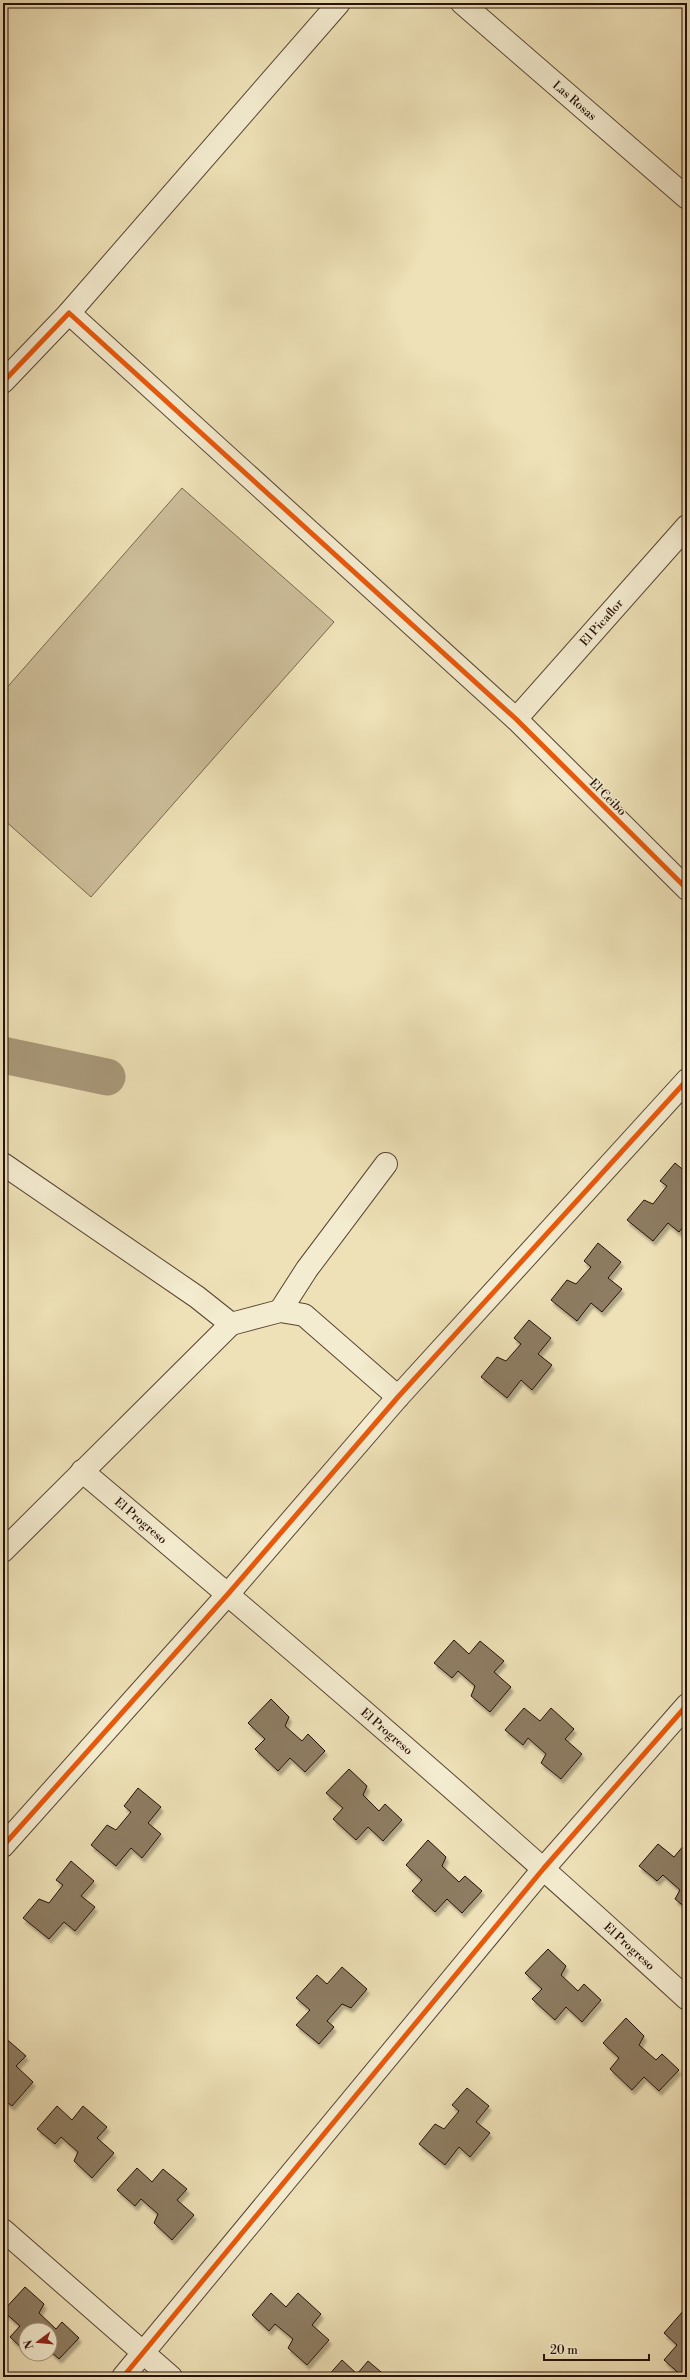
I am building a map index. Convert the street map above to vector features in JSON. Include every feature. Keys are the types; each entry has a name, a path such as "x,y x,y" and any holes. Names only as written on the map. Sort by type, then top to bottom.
{"street":[{"path":"3,382 69,313 339,3"},
{"name":"Las Rosas","path":"462,3 687,198"},
{"name":"El Ceibo","path":"69,313 516,719 687,889"},
{"name":"El Picaflor","path":"516,719 687,526"},
{"path":"3,1846 228,1594 398,1397 687,1080"},
{"path":"3,1164 197,1297 231,1324"},
{"path":"280,1311 307,1269 386,1164"},
{"path":"3,1551 231,1324 280,1311 304,1315 398,1397"},
{"name":"El Progreso","path":"82,1471 228,1594 544,1868 687,1999"},
{"path":"122,2377 544,1868 687,1705"},
{"path":"3,2230 171,2377"}],"shaded area":[{"path":"182,488 334,622 91,897 3,819 3,692"}],"building":[{"path":"675,1163 687,1173 687,1195 685,1197 687,1199 687,1222 679,1232 668,1223 653,1241 627,1220 644,1200 653,1204 667,1186 660,1181"},
{"path":"598,1243 621,1262 608,1278 622,1289 602,1312 591,1303 577,1321 551,1300 567,1280 576,1284 591,1267 584,1261"},
{"path":"529,1320 551,1338 538,1354 552,1365 532,1390 521,1380 507,1398 481,1377 497,1357 506,1361 521,1344 514,1338"},
{"path":"454,1640 469,1654 480,1641 504,1661 494,1672 511,1687 490,1712 471,1696 475,1686 458,1671 452,1678 434,1663"},
{"path":"271,1699 289,1717 285,1726 302,1741 308,1734 325,1751 305,1772 290,1758 278,1771 255,1749 265,1739 248,1723"},
{"path":"524,1708 540,1721 551,1708 574,1729 565,1739 582,1754 561,1779 541,1763 546,1754 528,1738 523,1745 505,1730"},
{"path":"349,1769 367,1786 363,1795 379,1811 385,1804 402,1820 383,1841 368,1827 356,1840 333,1819 343,1808 326,1793"},
{"path":"138,1788 161,1807 148,1823 161,1834 142,1858 131,1848 116,1866 91,1845 107,1825 116,1830 131,1812 124,1806"},
{"path":"428,1840 446,1857 442,1866 459,1882 465,1876 482,1891 462,1913 447,1899 435,1912 412,1891 422,1880 406,1865"},
{"path":"658,1844 674,1857 685,1844 687,1845 687,1909 675,1899 680,1890 663,1875 657,1881 639,1866"},
{"path":"71,1861 94,1881 81,1896 95,1907 75,1931 64,1922 49,1939 23,1918 39,1899 49,1903 63,1885 56,1880"},
{"path":"548,1949 566,1966 561,1975 578,1991 584,1984 601,2000 582,2022 566,2007 555,2020 532,1999 542,1989 525,1973"},
{"path":"342,1967 367,1989 351,2008 342,2004 327,2021 334,2027 319,2044 296,2025 310,2010 296,1998 317,1975 327,1984"},
{"path":"626,2018 644,2036 639,2045 656,2060 662,2054 679,2070 659,2091 644,2077 632,2090 610,2069 619,2058 603,2043"},
{"path":"3,2036 26,2056 16,2066 33,2082 12,2106 3,2099"},
{"path":"467,2088 489,2106 476,2122 490,2133 470,2157 459,2147 445,2165 419,2144 435,2124 444,2129 459,2111 452,2105"},
{"path":"57,2106 72,2120 83,2106 107,2127 97,2138 114,2153 92,2178 74,2161 78,2152 61,2137 55,2144 37,2129"},
{"path":"137,2168 152,2182 163,2169 187,2189 177,2200 194,2215 172,2240 154,2223 158,2214 141,2199 135,2206 117,2190"},
{"path":"25,2287 44,2304 39,2313 49,2322 18,2322 18,2324 3,2311"},
{"path":"271,2293 286,2307 298,2293 321,2314 312,2325 329,2340 307,2365 288,2348 293,2339 275,2324 269,2331 252,2315"},
{"path":"684,2310 687,2312 687,2377 683,2377 664,2360 677,2345 664,2333"},
{"path":"62,2322 79,2338 59,2359 58,2327"},
{"path":"18,2328 18,2344 10,2337"},
{"path":"342,2360 357,2374 368,2361 387,2377 327,2377"}],"waterway":[{"path":"3,1055 107,1077"}],"cycle path":[{"path":"3,382 69,313 516,719 687,889"},
{"path":"3,1846 228,1594 398,1397 687,1080"},
{"path":"123,2377 544,1868 687,1705"}]}
